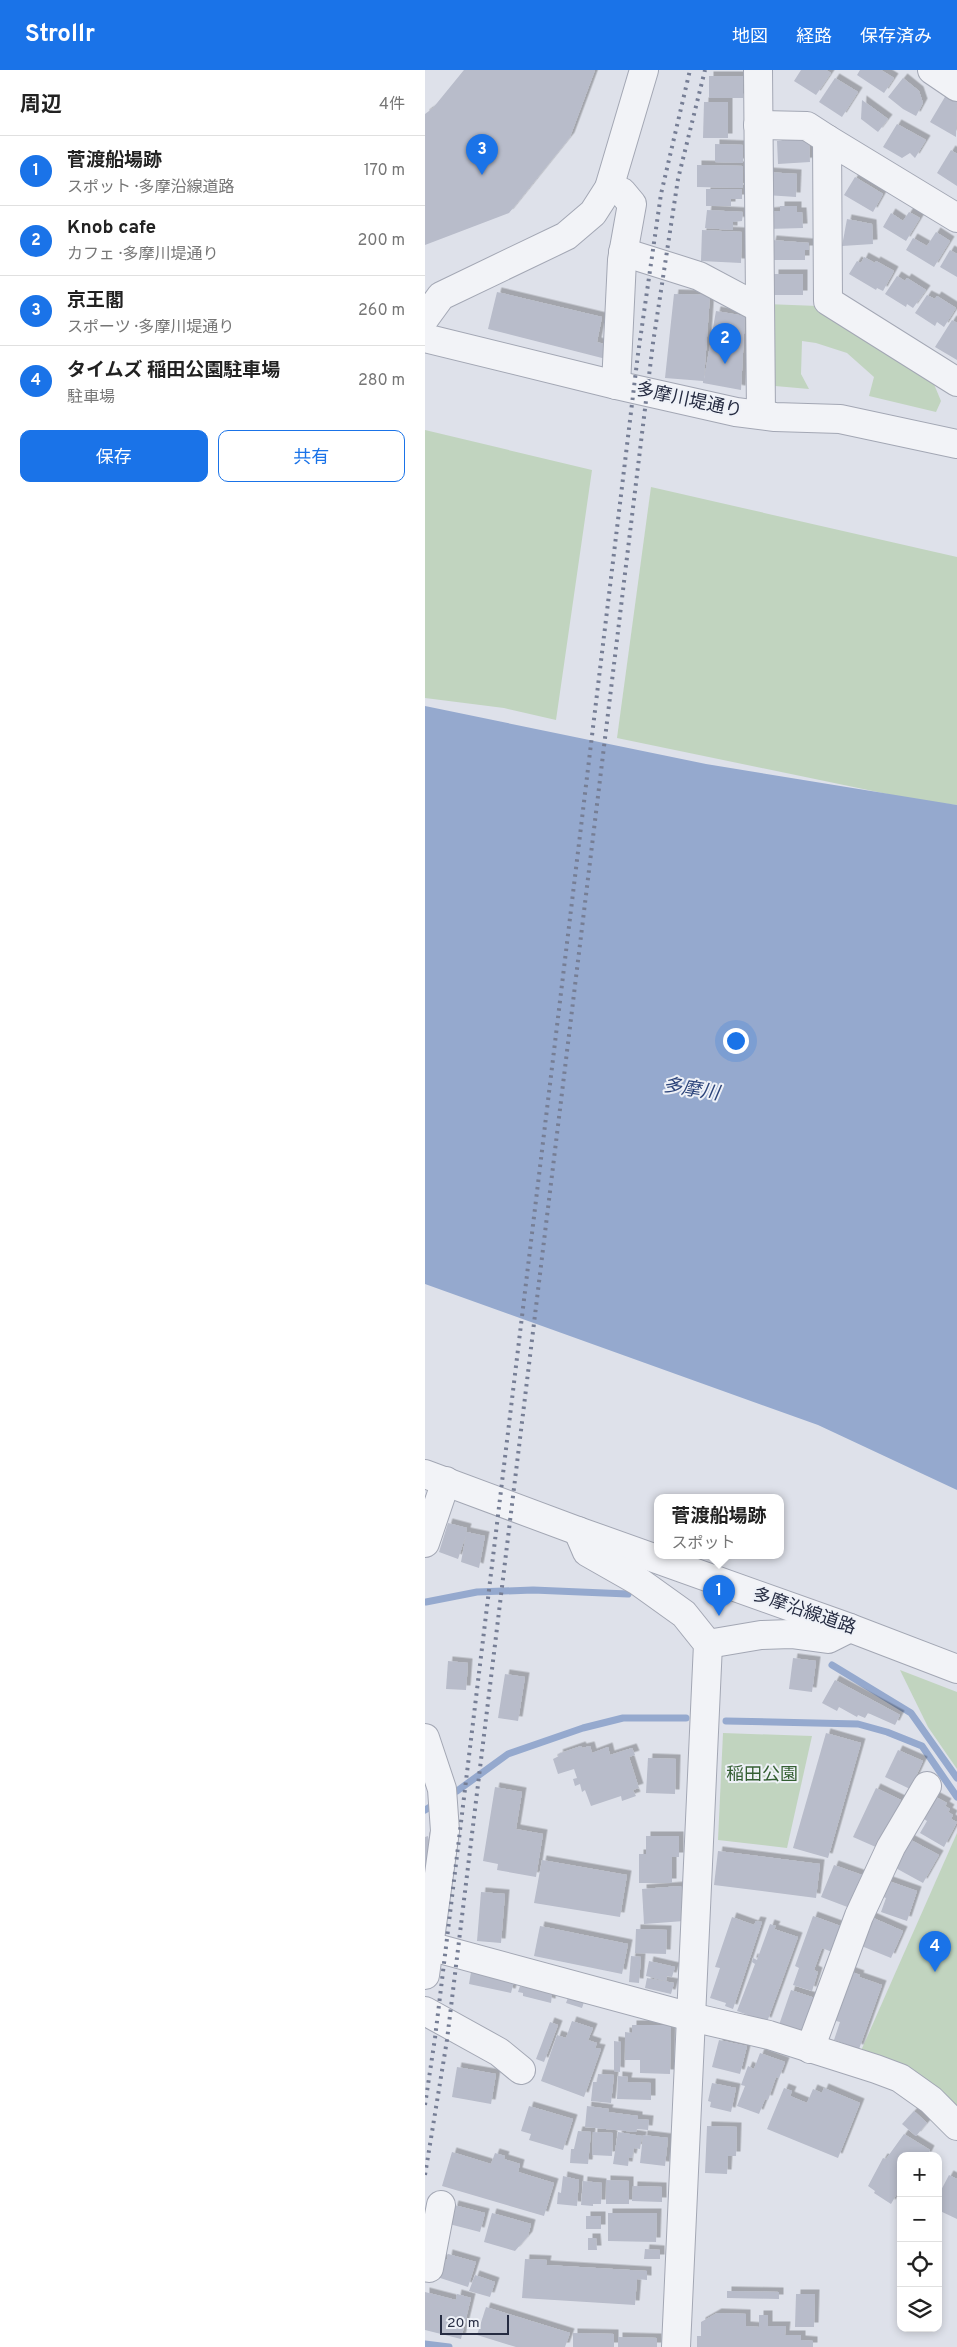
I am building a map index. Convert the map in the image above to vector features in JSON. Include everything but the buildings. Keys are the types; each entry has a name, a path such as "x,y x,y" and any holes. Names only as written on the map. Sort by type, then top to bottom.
{"street":[{"path":"425,318 441,296 566,236 593,213 609,188 644,70"},
{"path":"758,70 761,414"},
{"path":"932,70 957,87"},
{"path":"758,125 807,126 957,218"},
{"path":"827,138 828,301 957,382"},
{"path":"609,188 623,192 632,204 623,252 616,385"},
{"path":"623,252 699,276 759,308"},
{"name":"多摩川堤通り","path":"425,338 616,385 736,412 839,419 956,437"},
{"path":"425,1543 435,1478"},
{"name":"多摩沿線道路","path":"435,1478 654,1558"},
{"path":"578,1531 587,1552 638,1581 684,1614 707,1644 676,2347"},
{"name":"多摩沿線道路","path":"657,1559 850,1628 957,1669"},
{"path":"707,1644 761,1635 791,1634 828,1639 850,1628"},
{"path":"425,1975 427,1946 445,1831 442,1788 426,1746"},
{"path":"810,2050 859,1916 891,1847 927,1786"},
{"path":"427,1946 691,2017 769,2035 900,2078 931,2100 957,2126"},
{"path":"425,2012 499,2052 521,2070"},
{"path":"425,2268 429,2268 441,2205"}],"green space":[{"path":"766,304 818,306 931,377 941,401 936,412 869,396 874,377 847,353 816,343 802,341 801,374 809,389 775,386"},
{"path":"425,430 592,470 556,720 504,708 425,698"},
{"path":"651,487 957,557 957,805 921,801 617,738"},
{"path":"900,1670 957,1692 957,1769 928,1727"},
{"name":"稲田公園","path":"723,1733 812,1736 787,1848 718,1840"},
{"path":"957,1833 957,2111 860,2053"}],"water":[{"name":"多摩川","path":"425,706 706,764 957,805 957,1490 818,1425 425,1284"}],"waterway":[{"path":"426,1602 477,1592 533,1590 628,1594"},
{"path":"832,1665 911,1713 957,1778"},
{"path":"457,1791 508,1754 583,1728 623,1718 686,1718"},
{"path":"726,1721 858,1724 887,1732 922,1746 957,1797"},
{"path":"425,1810 430,1807"},
{"path":"425,2344 449,2347"}],"railway":[{"path":"425,2105 435,2038 638,354 661,194 690,70"},
{"path":"425,2175 447,2040 653,343 678,179 705,70"}],"place":[{"name":"京王閣","path":"482,175"},
{"name":"Knob cafe","path":"725,364"},
{"name":"菅渡船場跡","path":"719,1616"},
{"name":"タイムズ 稲田公園駐車場","path":"935,1972"}]}
